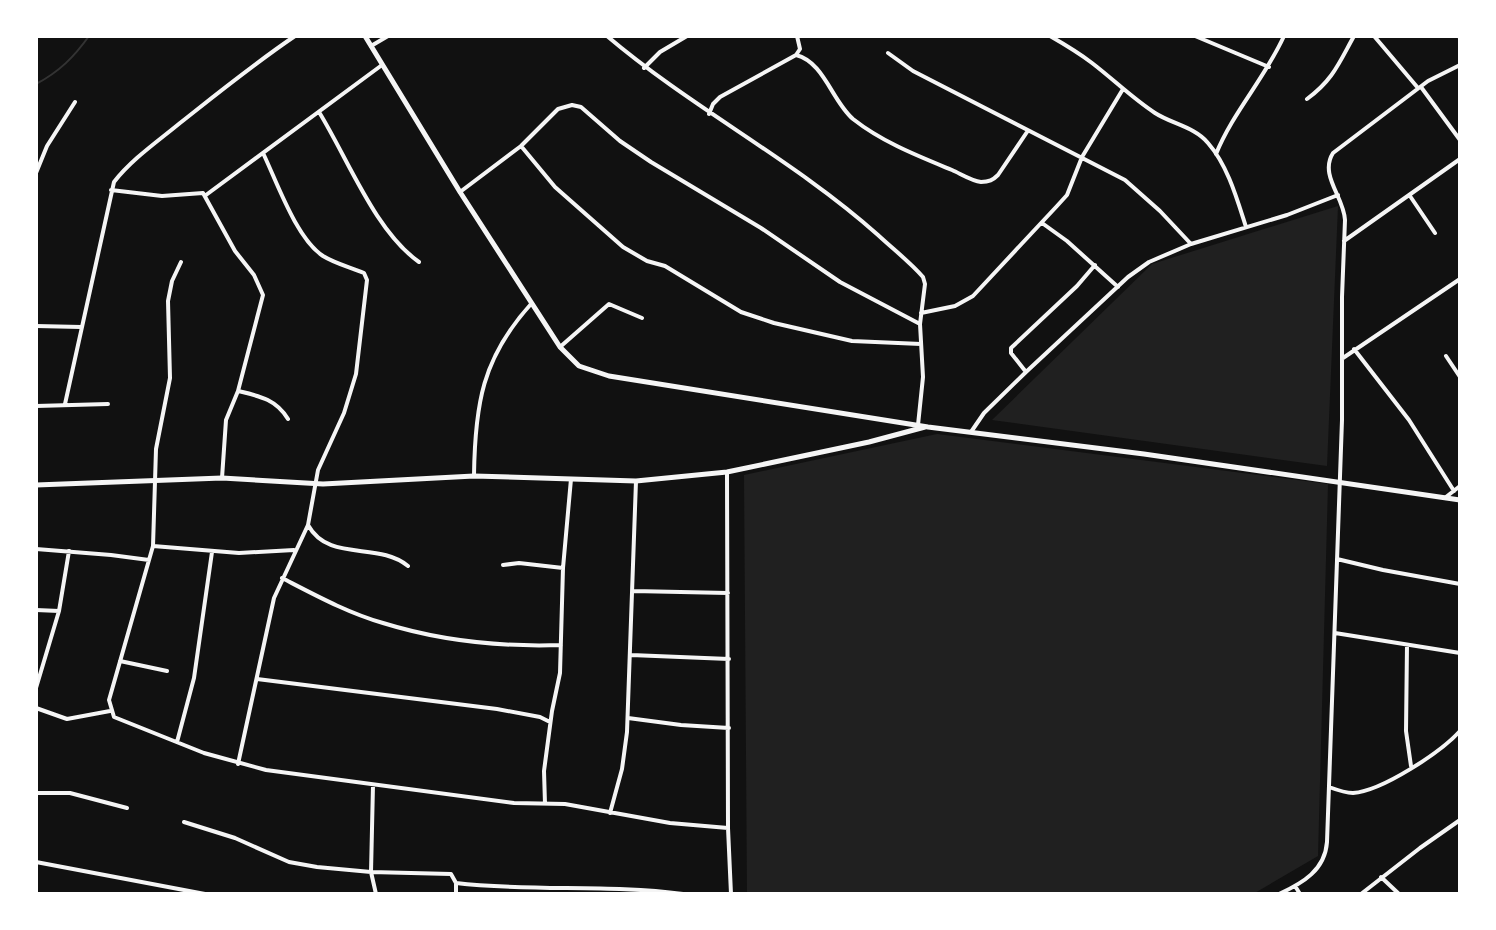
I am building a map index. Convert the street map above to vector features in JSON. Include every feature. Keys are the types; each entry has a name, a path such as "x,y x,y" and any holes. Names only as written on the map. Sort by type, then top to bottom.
{"street":[{"path":"65,404 110,190 122,172 162,137 257,61 295,36"},
{"path":"365,36 531,304 560,347 579,366 609,376 928,427 1460,500"},
{"path":"371,46 388,36"},
{"path":"607,36 644,68 827,192 919,273 925,284 920,324 923,377 918,425"},
{"path":"644,68 660,52 687,36"},
{"path":"709,114 720,97 796,55 800,49 797,36"},
{"path":"1050,36 1058,38 1094,64 1159,116 1193,130 1206,140 1234,190 1246,227"},
{"path":"1195,36 1269,67"},
{"path":"1216,154 1222,138 1269,67 1284,36"},
{"path":"1307,99 1336,72 1354,36"},
{"path":"1374,36 1420,87 1460,140"},
{"path":"888,53 913,71 1125,180 1191,244"},
{"path":"796,55 814,65 838,103 854,119 908,152 980,182 993,180 998,175 1027,131"},
{"path":"206,195 382,65"},
{"path":"1279,894 1295,886 1320,866 1326,856 1335,633 1345,209 1329,173 1330,157 1420,87 1460,65"},
{"path":"921,313 955,306 973,296 1042,223 1067,195 1082,157 1123,89"},
{"path":"37,170 47,146 75,102"},
{"path":"460,192 521,146 558,109 572,105 581,107 620,141 651,162 761,228 840,282 920,324"},
{"path":"319,112 378,215 402,249 419,262"},
{"path":"521,146 555,187 623,247 647,261 665,266 741,312 852,341 921,344"},
{"path":"238,764 263,641 282,578 308,525 315,483 344,413 356,374 367,280 364,273 332,261 315,250 297,223 263,153"},
{"path":"1344,241 1460,159"},
{"path":"110,190 162,196 200,192 206,195 235,251 254,275 263,295 238,391 224,427 222,478"},
{"path":"971,432 984,413 1026,372 1149,262 1191,244 1287,215 1338,195"},
{"path":"1410,196 1435,233"},
{"path":"1042,223 1118,287"},
{"path":"181,262 172,281 168,301 170,378 156,449 153,546 109,700 114,717 238,764 373,785 514,803 565,804 670,823 728,828"},
{"path":"1026,372 1011,353 1011,348 1095,265"},
{"path":"1343,358 1460,279"},
{"path":"474,476 476,414 485,383 505,336 531,304"},
{"path":"560,347 609,304 642,318"},
{"path":"36,326 81,327"},
{"path":"1354,349 1409,420 1454,491"},
{"path":"1446,356 1460,377"},
{"path":"238,391 274,401 288,419"},
{"path":"36,406 108,404"},
{"path":"36,485 222,478 315,483 474,476 636,481 727,472 928,427"},
{"path":"727,472 731,894"},
{"path":"545,804 544,771 560,673 563,568 571,479"},
{"path":"610,813 622,769 628,718 636,481"},
{"path":"1445,498 1460,486"},
{"path":"308,525 320,541 332,547 384,555 401,560 408,566"},
{"path":"153,546 212,552 296,550"},
{"path":"36,549 149,560"},
{"path":"36,688 59,611 69,551"},
{"path":"176,743 194,678 212,552"},
{"path":"1337,559 1460,584"},
{"path":"503,565 519,563 563,568"},
{"path":"282,578 356,614 433,636 513,645 561,645"},
{"path":"633,591 728,593"},
{"path":"36,610 59,611"},
{"path":"1335,633 1460,653"},
{"path":"1407,645 1406,731 1411,767"},
{"path":"631,655 729,659"},
{"path":"120,661 167,671"},
{"path":"257,679 497,709 540,717 550,722"},
{"path":"36,708 67,719 110,711"},
{"path":"628,718 730,728"},
{"path":"1329,787 1348,793 1367,790 1411,767 1448,743 1460,731"},
{"path":"373,785 371,872 376,894"},
{"path":"36,793 70,793 127,808"},
{"path":"1361,894 1460,820"},
{"path":"184,822 235,838 289,862 332,870 451,874 456,883 456,894"},
{"path":"36,862 205,894"},
{"path":"1381,877 1399,894"},
{"path":"456,883 643,889 683,894"},
{"path":"1295,886 1300,894"}],"shaded area":[{"path":"1338,206 1327,466 992,420 1152,264"},
{"path":"937,434 1328,484 1318,856 1253,894 747,894 744,475"}],"waterway":[{"path":"36,84 66,63 89,36"}]}
